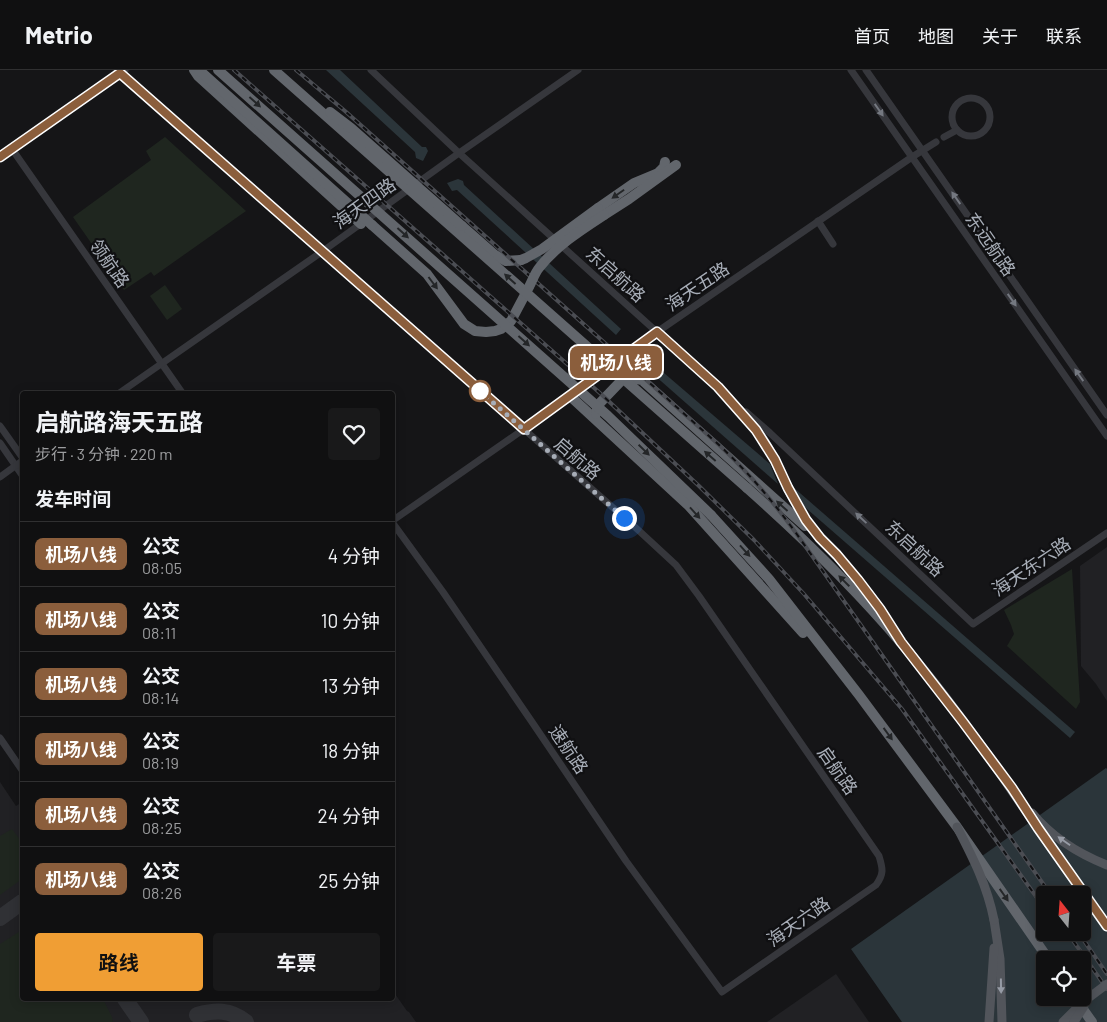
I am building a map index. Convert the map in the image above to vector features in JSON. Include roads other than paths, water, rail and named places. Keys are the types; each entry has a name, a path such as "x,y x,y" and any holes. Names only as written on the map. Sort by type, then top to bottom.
{"highway":[{"path":"194,70 198,76 362,224"},
{"path":"199,70 427,274 464,324 475,331 495,331 511,321 538,268 556,250 584,229 634,183 658,173 664,167 665,162"},
{"path":"218,70 608,416 712,515 769,579 859,695 956,826 1043,951"},
{"path":"274,70 747,488 847,584 901,642 963,722 1012,788 1107,926"},
{"path":"290,84 351,128 494,255 506,261 521,260 542,249 601,212 629,199 676,165"},
{"path":"602,425 596,415 598,405 621,381 632,378 642,380 837,555 880,609 901,642"},
{"path":"718,387 766,444 796,503 820,538"},
{"path":"570,396 688,506 859,695"},
{"path":"1081,1006 1092,1022"}],"main road":[{"path":"1012,788 1039,821 1049,830 1075,849 1107,865"},
{"path":"956,826 982,879 994,920 1000,959 1002,1022"},
{"path":"989,1022 994,959 994,920"},
{"path":"1063,1022 1083,1002 1107,984"},
{"path":"1074,1022 1096,993"}],"street":[{"name":"东启航路","path":"370,70 459,153 770,433 973,624"},
{"name":"海天四路","path":"122,391 323,252 459,153 578,70"},
{"name":"东远航路","path":"851,70 1107,436"},
{"name":"东远航路","path":"866,70 1107,415"},
{"path":"0,157 120,71"},
{"name":"启航路","path":"120,71 676,565 700,596 879,856 883,869"},
{"path":"969,98 975,99 986,107 989,119 983,132 969,136 956,130 952,122 952,114 955,107 961,101 969,98"},
{"path":"944,137 956,130"},
{"path":"923,150 936,142"},
{"name":"领航路","path":"12,149 181,391"},
{"name":"海天五路","path":"395,520 657,332 923,150"},
{"path":"818,222 833,244"},
{"path":"0,426 20,456"},
{"path":"0,443 20,472"},
{"path":"0,477 20,461"},
{"name":"速航路","path":"395,526 443,592 626,861 722,992"},
{"name":"海天东六路","path":"973,624 1107,533"},
{"path":"0,738 20,767"},
{"name":"海天六路","path":"722,992 876,885 881,879 883,869"}],"railway":[{"path":"234,70 601,394 754,540 804,594 902,709 1036,896"},
{"path":"296,70 345,111 718,444 749,475 796,533 1045,886"},
{"path":"1073,941 1107,989"},
{"path":"1084,941 1107,974"}]}
